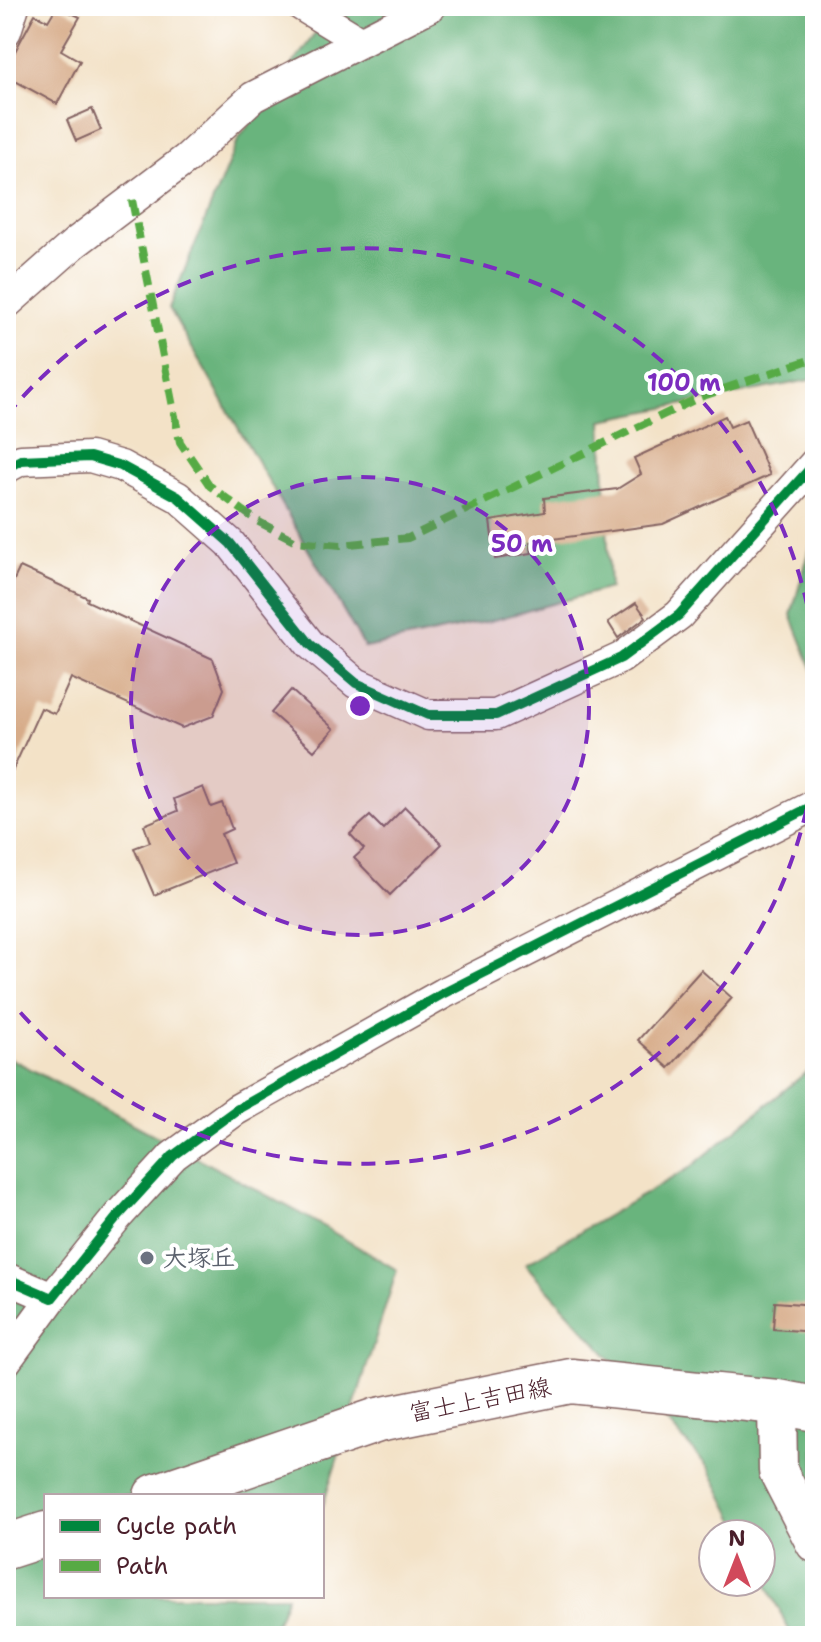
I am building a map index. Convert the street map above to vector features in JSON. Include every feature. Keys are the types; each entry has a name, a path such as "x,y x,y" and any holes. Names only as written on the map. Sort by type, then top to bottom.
{"main road":[{"name":"富士上吉田線","path":"162,1494 378,1420 571,1381 796,1405"},
{"path":"6,1547 44,1535"}],"street":[{"path":"6,31 14,6"},
{"path":"302,6 361,42"},
{"path":"6,304 75,243 186,159 253,97 431,6"},
{"path":"6,468 21,460 90,457 121,466 178,497 230,543 310,644 356,683 428,715 496,715 621,658 679,615 815,463"},
{"path":"6,1361 118,1216 173,1156 236,1110 444,993 815,805"},
{"path":"6,1278 52,1298"},
{"path":"796,1405 778,1471 815,1543"}],"green space":[{"path":"335,6 815,6 815,379 602,420 610,588 490,621 365,648 169,308 238,140"},
{"path":"815,531 815,676 791,615"},
{"path":"6,1056 302,1214 397,1270 324,1502 324,1494 44,1494 44,1598 286,1598 271,1636 6,1636"},
{"path":"815,1065 815,1636 792,1636 773,1598 777,1598 777,1518 734,1518 709,1468 525,1264 691,1167"}],"building":[{"path":"57,6 80,17 61,50 80,61 57,104 6,76 6,68 35,14 48,21"},
{"path":"92,109 101,130 76,141 67,120"},
{"path":"725,416 730,427 746,420 770,475 663,524 530,542 532,553 495,559 490,521 545,512 544,498 617,489 641,474 634,458"},
{"path":"20,567 213,659 224,689 213,716 182,728 71,678 55,714 41,708 6,785 6,584 13,582"},
{"path":"636,603 646,617 618,638 608,622"},
{"path":"291,690 334,729 314,751 271,713"},
{"path":"203,787 211,807 222,803 232,829 221,834 233,863 154,895 134,848 150,842 144,825 178,811 174,799"},
{"path":"405,807 442,844 390,895 354,858 364,849 350,834 370,816 383,829"},
{"path":"701,970 732,998 669,1068 638,1040"},
{"path":"775,1302 815,1305 815,1332 773,1329"}],"marked path":[{"path":"132,200 180,442 210,486 257,521 296,541 341,545 408,538 700,397 815,358"}],"cycle path":[{"path":"6,468 21,460 90,457 121,466 178,497 230,543 310,644 356,683 428,715 496,715 621,658 679,615 815,463"},
{"path":"6,1278 52,1298 118,1216 173,1156 236,1110 444,993 815,805"}],"place":[{"name":"大塚丘","path":"147,1258"}]}
